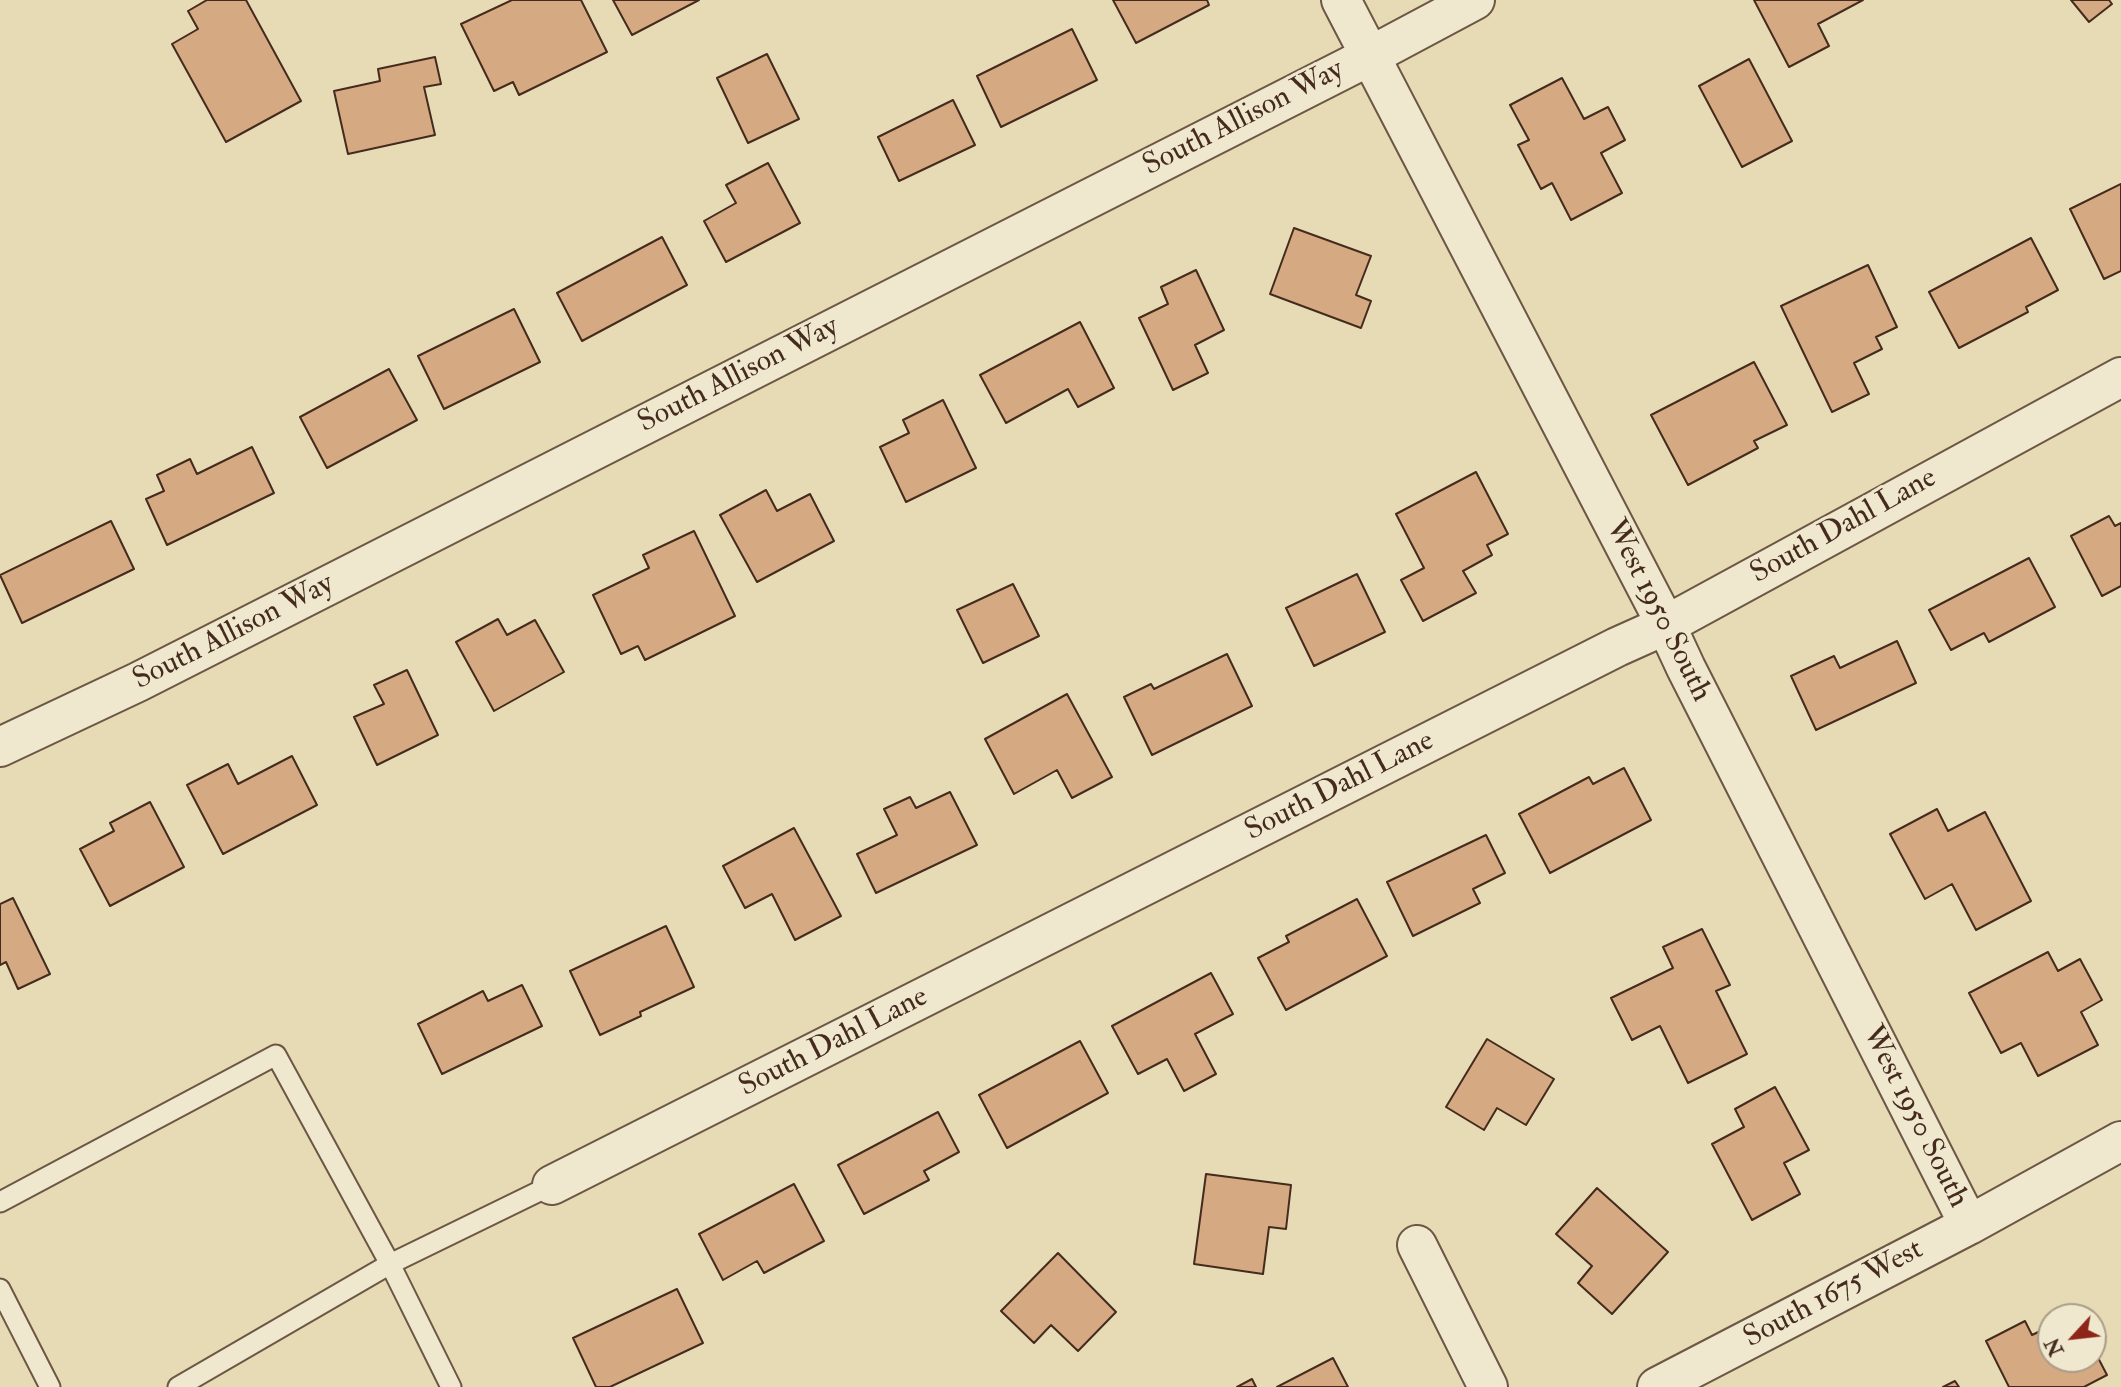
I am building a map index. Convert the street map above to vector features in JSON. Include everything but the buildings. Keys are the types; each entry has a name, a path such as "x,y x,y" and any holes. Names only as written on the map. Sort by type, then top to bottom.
{"street":[{"name":"West 1950 South","path":"1341,0 1666,625 1969,1224"},
{"name":"South Allison Way","path":"0,747 138,682 1370,56 1475,0"},
{"name":"South Dahl Lane","path":"552,1185 1666,625 2121,377"},
{"name":"South 1675 West","path":"1657,1387 1969,1224 2121,1141"},
{"path":"1417,1245 1488,1387"}],"lane":[{"path":"0,1202 276,1055 390,1265 451,1387"},
{"path":"178,1387 390,1265 552,1185"},
{"path":"0,1289 50,1387"}]}
